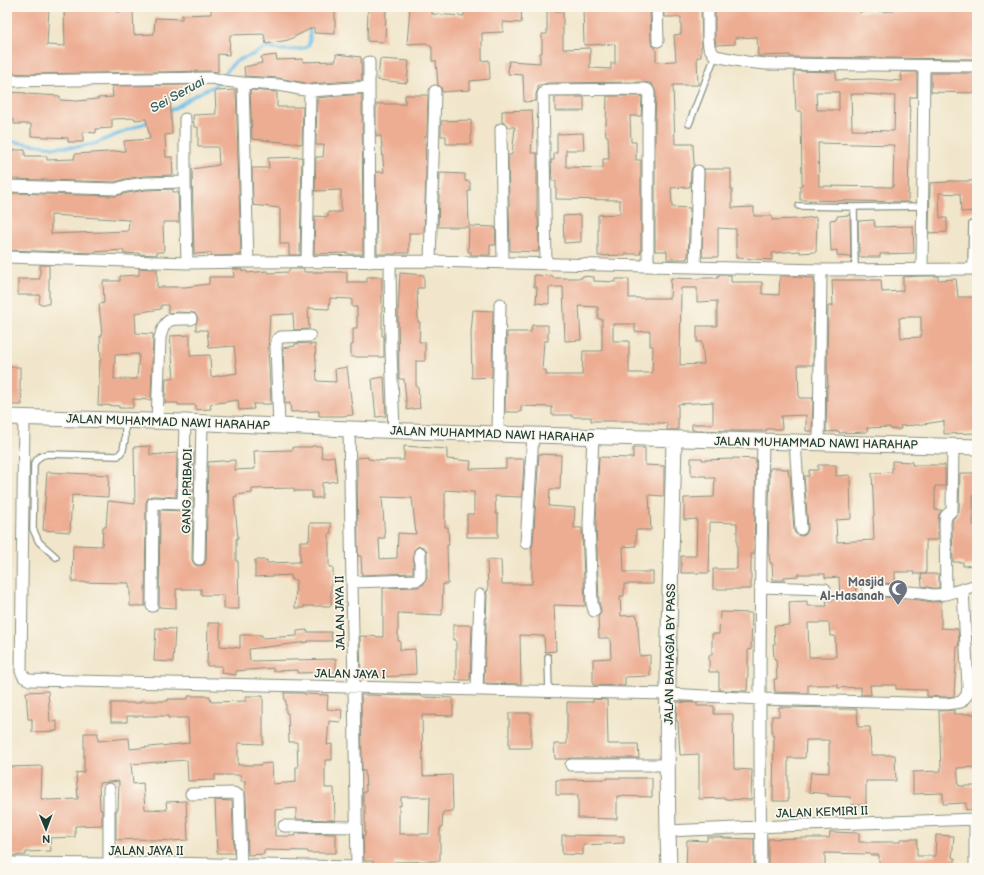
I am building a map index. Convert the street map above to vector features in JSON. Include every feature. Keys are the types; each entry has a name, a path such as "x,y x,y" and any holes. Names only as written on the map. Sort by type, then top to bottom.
{"main road":[{"name":"JALAN MUHAMMAD NAWI HARAHAP","path":"7,417 185,422 394,431 977,447"},
{"name":"JALAN BAHAGIA BY PASS","path":"669,868 668,694 674,439"}],"street":[{"path":"657,7 658,41"},
{"path":"708,7 708,38 710,47 715,56 766,64 977,66"},
{"path":"369,62 370,262"},
{"path":"922,269 924,66"},
{"path":"7,81 212,78 225,82 279,85 310,91 369,87"},
{"path":"243,83 248,262"},
{"path":"546,264 544,92 548,90 644,89 648,90 649,94 648,266"},
{"path":"430,261 435,90"},
{"path":"307,262 310,91"},
{"path":"185,119 187,263"},
{"path":"501,129 503,263"},
{"path":"695,267 698,171"},
{"path":"7,186 116,189 145,183 185,182"},
{"path":"7,257 187,263 430,261 820,270 974,269"},
{"path":"390,261 394,431"},
{"path":"819,443 820,270"},
{"path":"498,434 500,304"},
{"path":"157,421 160,338 162,328 166,322 174,319 191,319"},
{"path":"279,426 277,340 281,338 310,336"},
{"name":"JALAN JAYA I","path":"24,417 21,671 24,677 30,680 668,694 760,699 946,704 961,702 967,695 968,688 963,589"},
{"path":"152,606 153,503 183,504 185,422"},
{"name":"GANG PRIBADI","path":"199,559 202,423"},
{"name":"JALAN JAYA II","path":"7,863 166,863 356,868 349,429"},
{"path":"526,543 533,435"},
{"path":"594,437 589,523 592,603 594,611"},
{"path":"761,868 760,587 763,442"},
{"path":"795,442 801,529"},
{"path":"946,594 945,517 952,510 952,446"},
{"path":"352,582 419,579 420,553"},
{"path":"868,589 933,595 946,594 977,585"},
{"path":"760,587 825,589"},
{"path":"477,690 480,595"},
{"path":"571,765 668,765"},
{"path":"109,790 109,864"},
{"path":"192,794 233,793 239,796 241,865"},
{"path":"974,868 976,820"},
{"name":"JALAN KEMIRI II","path":"668,832 761,827 976,820"},
{"path":"284,826 356,827"}],"lane":[{"path":"689,124 715,56"},
{"path":"800,206 923,206"},
{"path":"854,207 855,270"},
{"path":"972,224 974,269"},
{"path":"56,557 39,542 33,529 34,464 37,458 48,454 118,456 123,450 125,439 125,420"},
{"path":"548,657 549,691"}],"building":[{"path":"7,7 49,7 47,45 65,46 64,7 96,7 96,10 115,9 116,12 133,11 134,35 154,34 155,18 182,19 182,15 211,14 211,7 335,7 335,34 314,33 314,27 288,40 266,44 264,34 230,35 229,55 218,54 218,72 7,73"},
{"path":"368,7 386,7 385,42 367,41"},
{"path":"410,7 432,7 432,14 464,16 464,7 522,7 521,23 503,22 503,32 482,33 482,61 489,60 490,79 470,81 470,90 442,92 441,87 438,85 436,61 432,61 432,47 426,43 407,44"},
{"path":"583,7 650,7 651,41 656,50 656,62 676,61 674,35 681,34 681,17 664,17 664,7 701,7 702,46 701,57 697,57 698,85 673,85 675,144 693,144 694,165 691,171 690,187 671,188 672,207 690,208 687,259 667,259 667,251 655,251 656,93 653,85 644,82 548,83 538,85 536,101 524,102 523,75 508,74 509,61 540,63 540,53 542,53 542,34 547,34 547,11 563,11 563,49 590,48 590,68 611,69 611,63 615,63 615,44 584,45"},
{"path":"715,7 835,7 860,8 859,12 893,11 893,7 977,7 977,59 790,57 790,55 758,56 757,37 735,38 735,44 716,45"},
{"path":"336,54 361,57 362,80 310,84 279,78 245,76 244,67 262,63 261,57 276,55 277,60 303,59 303,62 336,61"},
{"path":"380,59 409,61 407,83 378,80"},
{"path":"794,71 836,72 836,80 872,79 902,81 901,72 917,72 917,97 910,97 908,202 800,200 800,185 802,185 801,111 796,111","holes":["816,92 839,92 839,110 817,110","851,94 895,96 894,131 852,130","818,143 894,145 893,187 819,186"]},
{"path":"931,73 977,73 977,93 931,92"},
{"path":"189,85 189,94 170,95 172,134 165,135 166,157 172,157 173,175 144,176 115,182 9,179 9,176 7,176 7,152 13,152 13,150 25,150 25,156 47,156 47,160 74,159 75,154 125,151 124,141 150,139 146,119 135,120 135,118 112,119 112,128 96,129 96,133 83,132 83,142 68,142 68,138 31,136 31,124 14,124 14,120 7,120 7,92 60,96 60,100 77,101 113,97 112,86"},
{"path":"236,90 241,255 212,256 211,253 194,254 192,169 219,165 218,147 198,147 198,127 194,127 193,115 216,114 215,91"},
{"path":"250,90 277,92 277,107 303,107 302,144 252,139"},
{"path":"362,94 363,254 314,254 315,216 328,217 328,212 341,212 341,190 315,191 316,157 323,157 324,145 316,145 317,98"},
{"path":"405,95 428,95 427,136 425,136 426,173 424,233 409,233 409,253 377,254 376,172 384,172 381,136 376,136 376,104 405,104"},
{"path":"607,96 642,96 641,116 630,116 631,142 636,142 636,160 641,160 640,254 598,256 598,215 620,214 620,200 556,199 556,181 552,181 551,160 554,160 554,153 557,153 557,134 583,133 584,150 566,150 566,167 603,168 603,159 609,159 608,136 606,136 605,124"},
{"path":"555,97 584,97 584,111 555,111"},
{"path":"532,110 533,129 531,153 537,153 538,252 510,251 508,155 512,155 515,127 508,127 502,122 502,111"},
{"path":"471,120 471,144 446,144 446,136 441,136 441,121"},
{"path":"302,157 300,255 289,255 289,244 280,244 280,208 253,205 252,168 269,168 268,158"},
{"path":"704,169 731,169 732,208 754,207 754,216 772,216 772,220 816,217 816,252 800,253 800,251 772,253 772,260 736,258 736,229 718,228 718,257 702,257"},
{"path":"440,173 465,174 465,181 470,182 470,191 468,191 469,226 495,227 496,245 490,245 490,255 471,255 471,252 468,252 469,227 438,227"},
{"path":"948,181 977,181 977,211 961,212 960,194 939,193 940,218 947,218 947,232 929,233 930,183"},
{"path":"173,189 173,192 178,192 179,222 163,222 164,252 157,252 157,255 139,253 124,254 123,250 94,253 7,250 9,193 116,196 146,190","holes":["51,215 129,220 128,231 51,234"]},
{"path":"581,215 581,242 564,243 563,216"},
{"path":"850,215 851,257 837,256 837,250 831,251 830,220 837,219 837,216"},
{"path":"874,220 875,227 913,226 914,253 880,254 880,257 859,257 858,221"},
{"path":"40,265 49,265 49,304 39,304 40,295 18,295 18,279 40,279"},
{"path":"139,268 157,269 157,287 185,287 209,284 209,277 234,277 233,269 242,269 242,271 247,271 247,273 267,271 268,273 289,272 289,269 304,269 304,272 347,272 347,282 367,282 367,277 382,277 382,336 384,336 384,357 351,357 353,328 357,328 357,307 352,307 352,299 330,298 329,309 308,308 309,329 294,330 293,314 270,315 268,349 271,404 253,404 254,409 239,410 238,400 210,404 211,409 196,410 196,405 165,403 166,378 174,378 170,336 190,335 190,356 210,355 211,377 237,373 234,346 209,348 207,330 196,330 198,319 195,313 168,313 168,305 161,305 161,309 135,313 136,333 153,334 151,400 133,399 133,408 98,405 101,360 100,336 102,336 99,304 104,303 103,281 120,281 120,276 139,275","holes":["139,354 137,379 114,379 115,355"]},
{"path":"400,273 424,275 424,288 417,288 418,322 420,322 419,342 425,342 425,361 416,361 416,387 418,387 420,408 407,410 404,379 399,379 398,311"},
{"path":"534,275 553,276 553,278 582,278 582,276 594,277 594,281 616,282 616,279 629,279 629,298 670,298 671,278 699,279 718,278 718,275 731,275 731,282 762,282 762,294 779,295 780,276 814,278 813,365 798,365 799,398 813,398 812,431 806,431 806,415 781,416 782,429 766,429 766,431 692,430 692,424 713,424 713,402 678,404 678,430 667,430 667,423 591,421 591,417 552,415 552,407 521,406 521,412 505,412 507,332 531,332 532,325 548,325 548,341 544,341 542,370 546,370 546,375 582,375 583,351 602,351 602,319 598,319 598,307 579,306 581,340 565,341 563,287 549,287 549,304 536,303 537,287 534,287","holes":["681,288 697,288 697,302 717,301 717,326 697,326 697,342 702,342 704,364 680,365","613,324 635,324 635,332 650,331 650,346 653,346 652,373 629,373 629,341 613,341"]},
{"path":"938,276 938,280 956,279 958,297 977,297 977,433 944,434 944,421 900,426 901,429 890,429 890,427 867,428 867,432 826,432 828,386 828,306 833,306 832,280 881,280 882,292 903,291 903,277","holes":["921,317 921,337 901,338 899,318"]},
{"path":"473,310 493,311 492,377 472,378 471,333"},
{"path":"310,343 310,345 315,344 317,381 336,382 335,369 347,367 353,415 319,416 319,411 291,412 290,403 285,404 283,348 295,346 295,344"},
{"path":"7,367 20,367 20,391 22,405 11,405 9,384 7,384"},
{"path":"384,377 386,416 376,417 372,379"},
{"path":"150,446 150,455 177,453 176,497 153,496 149,497 147,500 145,606 130,606 129,583 72,582 73,545 102,546 103,527 106,527 108,501 135,504 134,447"},
{"path":"321,446 322,458 334,456 337,481 322,483 322,498 312,498 312,491 294,491 294,488 252,489 252,493 236,495 237,496 234,497 238,538 236,539 236,561 238,561 239,609 224,609 224,595 201,595 201,589 176,589 176,608 159,607 160,510 183,511 187,510 189,507 191,452 194,452 192,559 195,565 199,566 205,563 206,559 208,462 235,460 235,470 255,469 254,451 293,450 293,447"},
{"path":"404,446 447,449 447,459 471,461 470,469 506,468 506,459 524,459 522,497 495,496 496,514 498,514 498,537 467,537 467,514 474,514 474,492 445,490 445,527 448,527 449,545 447,545 448,584 443,584 442,615 398,613 398,641 400,641 400,650 415,649 416,674 361,678 360,636 383,637 383,588 418,587 424,584 427,578 427,553 426,549 420,546 414,550 413,573 362,575 361,556 358,556 357,458 368,457 368,459 386,461 404,460","holes":["382,497 412,498 416,534 398,533 397,558 380,559 379,538 385,538"]},
{"path":"633,448 645,448 645,465 664,466 664,496 649,495 651,530 636,530 636,546 623,547 624,572 653,572 653,584 624,584 624,596 620,596 621,616 637,615 640,656 650,655 650,676 625,677 625,686 593,685 593,659 611,658 610,638 599,638 598,617 601,610 599,602 596,523 599,457 633,458"},
{"path":"539,454 561,455 560,489 550,489 549,506 575,508 574,528 582,528 585,606 554,605 556,651 545,652 544,636 520,635 521,684 484,683 486,591 488,591 487,560 501,560 502,584 532,584 532,546"},
{"path":"691,458 702,458 702,460 733,458 756,459 754,554 751,554 751,589 713,589 713,569 737,569 737,523 710,522 709,573 681,573 681,556 696,556 697,519 684,520 684,498 714,497 715,478 706,478 706,476 691,476"},
{"path":"892,461 912,462 912,465 945,465 945,486 935,486 935,510 942,510 939,514 938,521 938,540 926,540 926,574 914,574 914,572 895,572 895,584 881,583 881,581 856,583 857,600 882,600 881,597 932,602 941,601 941,628 958,629 959,641 957,647 954,696 927,696 927,690 896,689 896,685 870,685 871,695 861,695 861,687 838,688 838,685 808,685 808,693 775,692 774,679 777,679 776,659 774,659 773,644 775,644 774,626 790,625 789,602 807,601 807,606 827,606 826,601 840,599 839,577 825,578 825,574 798,574 798,576 784,577 784,580 773,580 772,563 770,563 768,554 770,468 788,469 790,476 794,530 795,533 801,536 805,535 808,529 804,476 809,476 809,470 818,470 818,465 836,465 836,476 850,475 851,519 836,520 837,542 874,540 872,473 892,472","holes":["808,623 829,623 830,636 835,636 836,657 809,657"]},
{"path":"47,472 109,475 108,497 72,495 70,532 43,530"},
{"path":"960,473 977,474 977,496 973,496 973,525 977,525 977,565 963,566 963,562 953,562 952,523 959,510"},
{"path":"310,523 331,523 331,533 329,533 329,567 333,567 333,580 331,580 331,606 304,606 304,608 295,608 296,580 291,580 291,575 255,577 255,560 267,560 267,563 300,562 300,541 309,541"},
{"path":"921,574 939,574 939,588 922,586"},
{"path":"720,612 752,613 751,650 748,649 747,691 719,690 719,672 709,672 709,655 712,655 712,634 719,634"},
{"path":"208,623 220,623 220,646 240,648 240,635 262,635 262,638 297,636 297,631 307,630 307,632 331,632 332,641 308,641 249,649 250,661 336,659 336,672 298,673 298,670 273,671 273,668 236,671 236,675 221,673 222,666 207,666"},
{"path":"453,625 472,625 470,680 456,680 456,640 453,640"},
{"path":"156,628 175,629 173,662 154,661"},
{"path":"48,691 50,722 57,721 57,731 32,732 32,719 28,719 26,692"},
{"path":"284,693 328,695 327,709 342,710 341,722 329,721 327,745 332,744 332,760 325,760 325,788 334,788 335,820 296,819 296,808 275,810 275,836 296,836 296,833 336,834 336,853 264,850 264,854 248,855 245,781 241,781 241,775 215,775 215,780 188,781 187,760 131,764 133,784 143,783 145,809 167,810 166,802 186,801 188,840 116,840 116,810 118,810 119,781 99,783 102,825 75,826 75,837 50,838 51,851 26,852 26,855 7,856 7,767 42,766 41,799 78,799 76,773 84,772 84,733 98,733 98,741 129,738 130,749 189,743 188,718 168,718 168,716 127,716 127,722 111,722 111,703 168,701 168,699 188,699 188,696 210,696 211,702 246,701 246,696 263,696 263,744 238,743 238,765 261,765 272,763 273,784 296,782 296,767 298,767 297,742 289,742 288,713 286,713"},
{"path":"361,695 453,698 453,716 422,715 423,776 452,775 453,811 443,812 442,828 440,828 440,861 394,862 394,868 373,868 373,861 364,861 363,836 365,836 365,805 363,805 363,792 366,792 365,771 362,771","holes":["401,797 430,797 429,834 399,834 399,805 401,806"]},
{"path":"593,699 607,700 608,744 638,744 639,758 555,759 554,744 567,744 567,702 593,702"},
{"path":"677,702 697,703 697,706 714,706 714,714 733,714 734,769 752,770 751,800 725,799 726,798 699,799 699,754 680,755 678,721 676,721"},
{"path":"779,707 857,709 858,727 870,727 871,755 895,755 896,781 866,781 866,805 851,805 850,797 828,796 828,794 809,792 811,772 829,773 829,740 806,740 805,758 788,758 788,801 773,801 774,736 772,736 772,716 779,716"},
{"path":"954,710 954,714 975,714 977,767 957,768 959,786 976,786 977,809 966,810 966,803 943,804 943,793 913,794 913,772 941,771 939,711"},
{"path":"509,713 531,713 531,748 509,748"},
{"path":"652,778 652,797 617,796 617,819 578,818 578,795 556,795 556,780"},
{"path":"215,800 232,801 234,853 217,853"},
{"path":"830,832 859,833 859,842 900,842 900,839 917,839 917,856 935,856 936,835 954,836 952,858 955,858 955,868 879,868 879,855 825,853 825,868 768,868 768,839 829,838"},
{"path":"562,835 624,836 624,843 583,845 583,855 562,854"},
{"path":"707,837 754,839 754,867 737,865 703,865 703,868 686,868 687,840 707,841"}],"waterway":[{"name":"Sei Seruai","path":"222,78 236,61 263,49 269,48 289,50 307,47 310,39 309,25"},
{"name":"Sei Seruai","path":"167,113 195,95 214,86 218,82"},
{"name":"Sei Seruai","path":"7,141 54,147 76,147 94,144 150,121"}],"place":[{"name":"Masjid Al-Hasanah","path":"898,606"}]}
